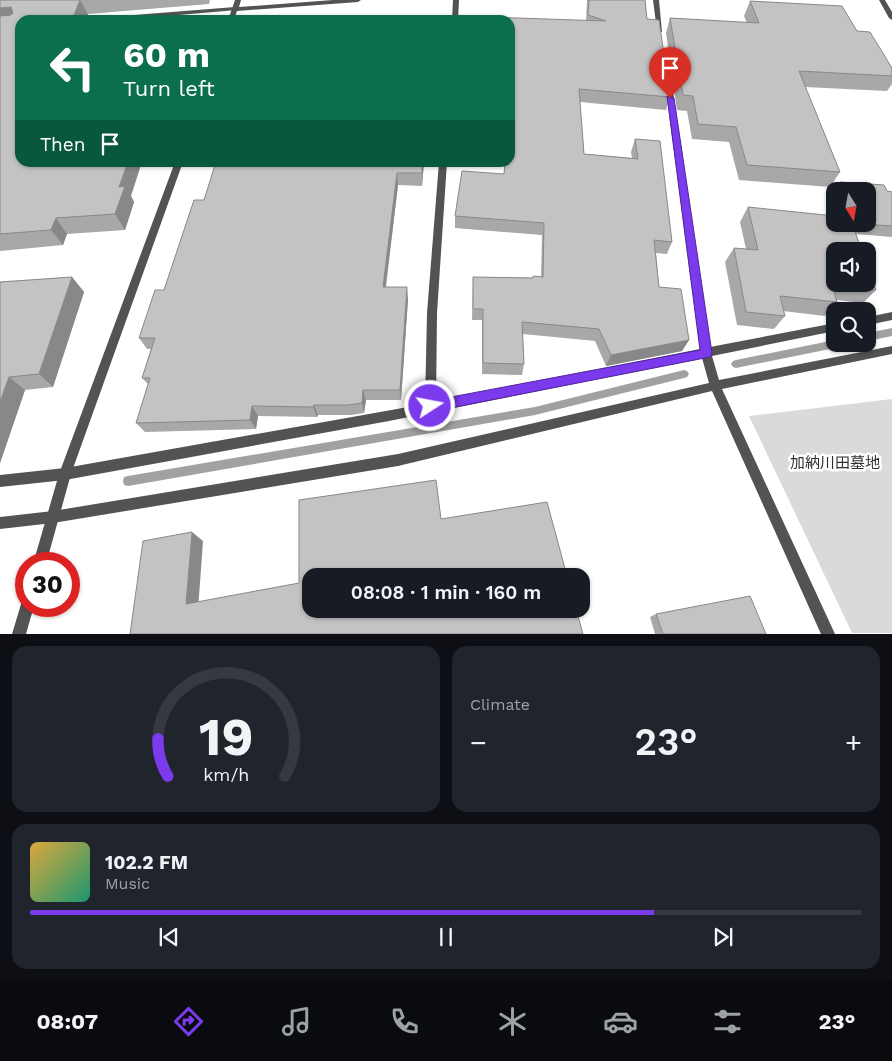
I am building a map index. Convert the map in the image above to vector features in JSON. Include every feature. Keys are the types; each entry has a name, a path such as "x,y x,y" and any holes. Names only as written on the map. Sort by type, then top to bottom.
{"street":[{"path":"233,15 238,0"},
{"path":"154,15 358,0"},
{"path":"455,15 456,0"},
{"path":"656,0 662,39"},
{"path":"882,0 892,18"},
{"path":"667,78 706,353 715,386 828,634"},
{"path":"43,552 65,474 177,167"},
{"path":"430,406 432,313 444,167"},
{"path":"876,319 892,316"},
{"path":"0,481 65,474 389,416 430,406 826,329"},
{"path":"0,523 53,517 398,460 715,386 892,350"},
{"path":"19,634 24,617"}],"green space":[{"name":"加納川田墓地","path":"892,399 892,633 852,633 749,416"}],"building":[{"path":"0,0 80,0 74,15 15,15 15,167 126,167 119,187 125,186 115,214 56,218 51,230 0,234 0,16 13,13 11,7 0,8"},
{"path":"589,0 645,0 647,19 659,20 670,97 579,89 584,154 638,159 635,139 660,141 672,242 654,240 659,287 681,289 689,340 611,355 599,329 522,322 524,364 483,363 483,309 473,309 473,277 543,277 544,223 455,216 462,171 504,174 505,167 515,167 515,18 606,21 588,15"},
{"path":"750,1 842,6 857,31 870,32 892,68 892,76 799,71 840,172 747,165 736,127 698,124 693,96 683,95 670,18 759,23"},
{"path":"214,167 422,167 422,173 397,173 383,287 407,287 400,390 363,390 362,403 348,405 314,405 313,407 252,406 250,420 136,423 150,378 142,378 155,338 139,338 155,290 164,290 194,200 204,200"},
{"path":"876,184 884,185 887,191 892,192 892,226 876,225"},
{"path":"748,207 826,215 826,232 855,232 859,242 826,242 826,292 834,292 837,302 780,296 785,316 746,312 734,248 758,250"},
{"path":"72,277 39,374 9,377 0,402 0,282"},
{"path":"436,480 441,519 547,502 565,568 302,568 302,618 579,618 583,634 130,634 143,541 192,532 186,604 299,583 299,500"},
{"path":"750,596 766,634 663,634 656,614"}],"waterway":[{"path":"876,335 892,332"},
{"path":"736,364 826,346"},
{"path":"128,481 535,411 684,374"}],"route":[{"path":"430,406 706,353 670,98"}]}
